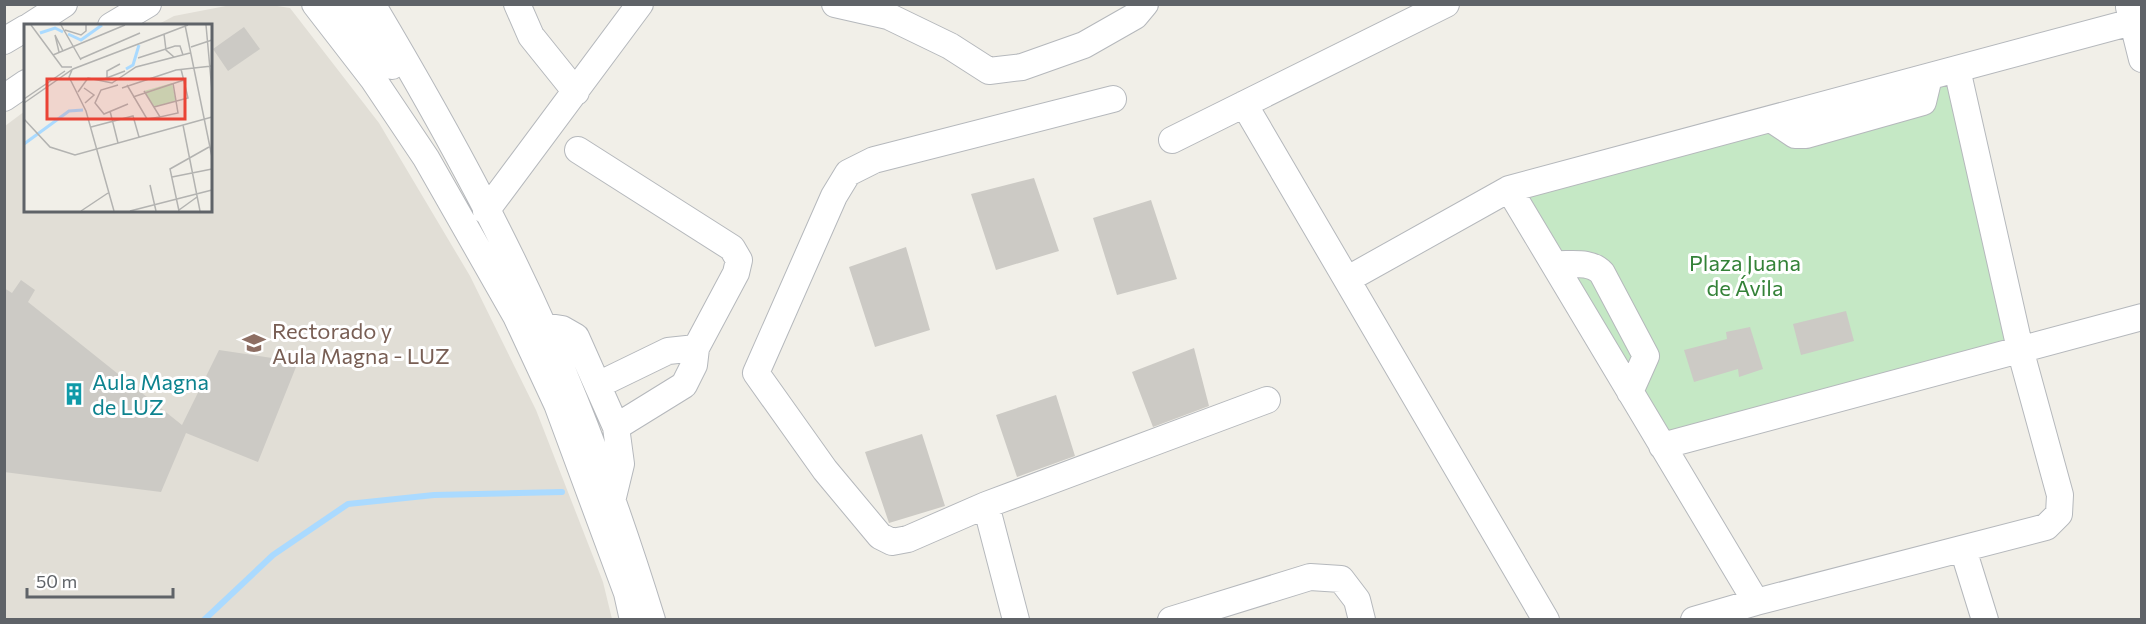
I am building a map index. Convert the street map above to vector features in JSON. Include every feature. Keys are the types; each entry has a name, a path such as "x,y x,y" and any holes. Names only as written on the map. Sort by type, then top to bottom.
{"street":[{"path":"33,24 64,4"},
{"path":"114,24 148,4"},
{"path":"315,4 373,79 531,316 576,337 616,427 621,464 613,497"},
{"path":"517,4 531,36 576,92"},
{"path":"486,211 640,4"},
{"path":"835,4 888,16 950,46 988,71 1022,67 1084,45 1135,16 1145,4"},
{"path":"861,10 895,4"},
{"path":"1172,140 1446,4"},
{"path":"356,6 441,145 512,284 531,316 557,404 627,593 633,620"},
{"path":"356,6 435,110 486,211 613,497 652,620"},
{"path":"1348,279 1509,189 1929,77 2130,13 2142,59"},
{"path":"4,41 24,29"},
{"path":"1694,620 2046,527 2059,514 2060,495 2020,349 1957,69"},
{"path":"4,98 24,84"},
{"path":"1113,99 874,160 848,173 834,196 756,373 825,470 880,536 892,542 908,539 986,505 1267,400"},
{"path":"1244,104 1546,620"},
{"path":"578,150 732,248 738,260 736,273 696,348 694,366 684,385 616,427"},
{"path":"1509,189 1756,602"},
{"path":"1554,264 1586,265 1596,267 1602,273 1646,356 1630,392"},
{"path":"1662,446 2142,317"},
{"path":"598,385 668,351 696,348"},
{"path":"986,505 1016,620"},
{"path":"1963,549 1985,620"},
{"path":"1171,620 1310,577 1341,579 1357,600 1362,620"}],"shaded area":[{"name":"Rectorado y Aula Magna - LUZ","path":"231,5 271,5 290,8 379,123 470,276 536,410 603,582 612,619 5,620 5,126 24,112 24,212 212,212 212,24 159,24 174,16"}],"green space":[{"name":"Plaza Juana de Ávila","path":"1954,75 2016,346 1663,441 1515,191"}],"building":[{"path":"244,27 260,49 228,71 213,49"},
{"path":"1034,178 1059,251 996,270 971,194"},
{"path":"1151,200 1177,279 1117,295 1093,218"},
{"path":"906,247 930,330 875,347 849,267"},
{"name":"Aula Magna de LUZ","path":"21,280 35,290 28,302 182,425 219,350 298,362 258,462 186,433 161,492 4,472 4,288 12,293"},
{"path":"1846,311 1854,341 1801,355 1793,324"},
{"path":"1750,327 1763,369 1739,377 1738,369 1694,382 1684,350 1727,339 1726,332"},
{"path":"1194,348 1209,406 1153,427 1132,372"},
{"path":"1056,395 1075,456 1017,477 996,415"},
{"path":"922,434 945,506 889,523 865,452"}],"waterway":[{"path":"204,620 273,555 348,504 434,495 562,492"}],"place":[{"name":"Rectorado y Aula Magna - LUZ","path":"254,343"},
{"name":"Aula Magna de LUZ","path":"74,394"}]}
